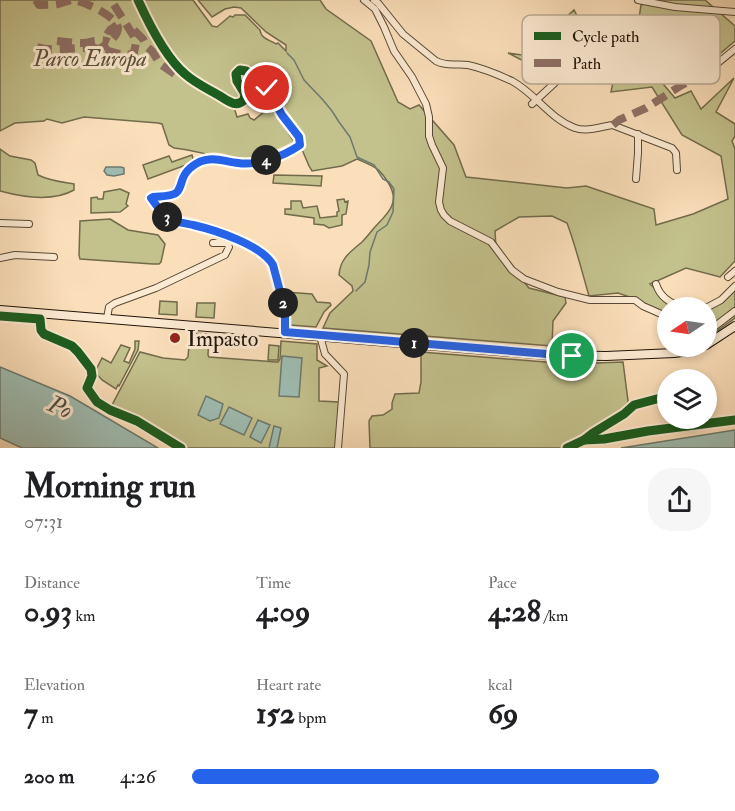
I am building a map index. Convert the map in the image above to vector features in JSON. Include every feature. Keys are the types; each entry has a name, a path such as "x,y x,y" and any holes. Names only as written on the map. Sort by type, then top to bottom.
{"main road":[{"path":"0,310 572,356 657,351"},
{"path":"717,338 735,326"}],"street":[{"path":"138,0 167,52 184,74 235,104 241,103 245,98 236,74 240,70 246,71 267,88 282,115 299,137 300,143 297,147 250,164 209,159 202,161 184,174 177,192 151,198 170,219 192,224 240,241 269,259 273,265 285,310 285,332"},
{"path":"364,0 375,9 394,51 412,77 426,104 429,136 443,168 439,202 444,215 450,221 491,242 512,270 524,279 558,292 590,300 634,300 657,313"},
{"path":"374,0 403,34 436,61 447,65 468,65 510,81 554,116 577,129 612,125 673,148 677,156 677,170"},
{"path":"638,0 675,7 723,10 735,14"},
{"path":"720,60 735,49"},
{"path":"535,102 554,84"},
{"path":"636,179 638,134"},
{"path":"0,223 28,224"},
{"path":"107,318 109,307 115,303 156,288 225,255 229,249 229,245 224,242 213,243"},
{"path":"0,258 15,255 54,257"},
{"path":"728,277 735,271"},
{"path":"656,284 663,297"},
{"path":"717,302 735,286"},
{"path":"717,326 735,310"},
{"path":"39,313 42,332 72,346 91,369"},
{"path":"320,336 325,354 344,374 338,448"}],"green space":[{"name":"Parco Europa","path":"0,0 193,0 212,26 217,27 230,16 245,15 264,37 278,43 286,51 286,45 266,32 241,8 225,9 212,17 198,0 320,0 326,9 371,41 398,102 410,109 419,105 454,145 466,177 567,188 586,186 654,209 656,225 693,214 728,199 721,156 682,135 652,87 611,92 613,84 663,84 675,98 691,91 701,109 734,78 716,112 735,124 735,136 732,141 735,149 735,261 720,277 686,268 650,284 664,297 657,297 657,312 641,301 618,293 589,296 567,223 552,216 519,217 495,231 496,248 529,288 565,297 566,303 553,321 552,346 323,328 330,313 353,291 352,286 339,275 344,260 391,209 392,191 379,171 357,159 342,166 312,171 298,140 260,78 241,65 232,73 242,97 240,100 232,101 237,117 248,114 254,120 270,107 272,108 293,140 294,146 263,158 241,159 174,148 169,145 162,124 158,123 84,117 62,123 47,119 15,123 0,131"},
{"path":"652,0 705,0 735,26 735,41 720,54 720,15 640,15 641,5"},
{"path":"508,53 522,55 522,60"},
{"path":"0,149 10,156 31,160 35,163 38,175 74,184 74,190 66,194 47,197 0,191"},
{"path":"192,155 194,162 148,179 143,165 169,156 172,162"},
{"path":"274,175 322,176 321,186 273,183"},
{"path":"120,189 129,193 126,204 128,206 120,212 91,213 91,198 103,199 104,192"},
{"path":"344,199 345,202 348,201 346,214 342,215 342,225 329,228 314,224 314,218 285,214 285,209 291,209 291,201 301,201 303,208 317,206 320,218 337,216 339,211 337,200"},
{"path":"110,219 128,230 158,235 165,244 161,262 153,264 80,259 80,221"},
{"path":"735,290 735,318 717,331 717,304"},
{"path":"285,292 312,294 317,302 331,305 324,312 316,327 290,325 283,295"},
{"path":"160,301 177,302 177,315 159,314"},
{"path":"197,303 215,303 214,318 196,317"},
{"path":"190,333 209,334 209,357 278,362 281,341 317,344 317,360 327,366 319,368 319,401 339,402 336,448 185,448 137,419 114,409 112,405 140,352 163,358 185,360 188,357"},
{"path":"135,341 139,341 138,350 116,389 102,380 95,372 102,358 111,363 121,345 130,348 124,361 129,363 135,349"},
{"path":"269,345 279,346 278,360 268,360"},
{"path":"421,352 570,364 623,362 628,407 606,425 560,448 370,448 369,421 372,416 383,415 392,409 395,394 419,393"}],"water":[{"path":"106,167 124,168 124,174 107,175 104,171"},
{"path":"282,356 302,358 299,397 279,396"},
{"name":"Po","path":"0,367 70,396 158,448 22,448 0,438"},
{"path":"206,396 223,404 219,418 210,421 198,415"},
{"path":"229,407 252,418 244,435 220,424"},
{"path":"258,420 270,425 261,443 250,437"},
{"path":"274,426 281,428 277,448 269,448"},
{"path":"735,430 735,448 621,448"}],"waterway":[{"path":"287,53 294,60 304,80 332,111 350,137 357,157 374,165 383,179 389,182 394,189 393,212 387,225 377,232 370,252 365,282 356,291"}],"marked path":[{"path":"36,0 39,5 58,4 71,0 106,14 118,28 111,40 100,49"},
{"path":"37,47 45,49 93,48 122,54 134,53 136,42 133,35 111,0"},
{"path":"106,29 109,31 117,25"},
{"path":"134,30 160,64 179,77"},
{"path":"57,41 83,43 103,40 109,42"},
{"path":"613,125 646,108 684,84"}],"cycle path":[{"path":"138,0 164,49 185,74 235,104 244,100 245,94 237,81 236,74 240,70 246,71 267,88 282,115 299,137 300,145 264,161 251,164 217,159 202,161 185,174 176,193 151,198 170,219 192,224 240,241 256,249 271,261 285,310 285,332"},
{"path":"0,316 40,319 41,330 44,334 72,346 91,369 92,376 87,388 97,402 137,421 181,448"},
{"path":"567,448 584,440 634,405 657,399"},
{"path":"584,440 735,420"}],"place":[{"name":"Impasto","path":"175,338"}],"route":[{"path":"267,88 282,115 299,137 300,145 275,157 250,164 205,160 184,174 177,192 151,198 170,219 192,224 240,241 256,249 271,261 285,310 285,332 572,356"}]}
